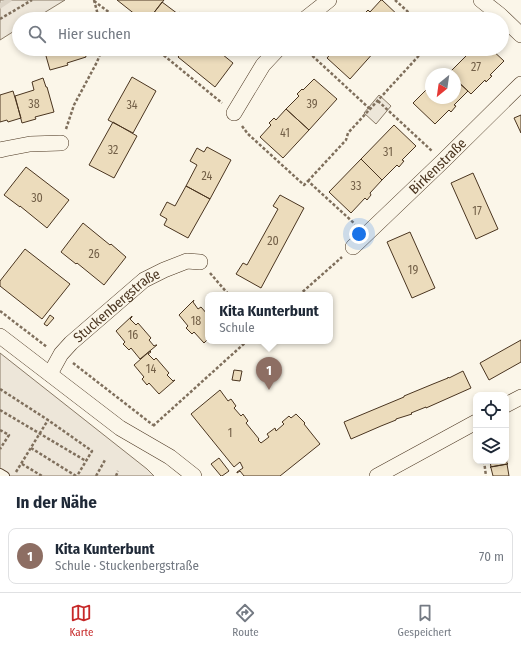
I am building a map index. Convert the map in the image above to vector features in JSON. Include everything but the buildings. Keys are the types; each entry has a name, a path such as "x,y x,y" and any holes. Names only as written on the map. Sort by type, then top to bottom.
{"street":[{"path":"314,12 329,0"},
{"path":"482,0 496,12"},
{"path":"509,24 521,35"},
{"path":"234,113 263,65 271,56"},
{"name":"Birkenstraße","path":"353,247 521,84"},
{"path":"0,150 30,144 61,142"},
{"name":"Stuckenbergstraße","path":"50,374 61,354 71,343 144,280 187,261 200,262"},
{"path":"0,336 120,428 170,457 194,476"},
{"path":"509,404 521,398"},
{"path":"377,476 473,424"}],"lane":[{"path":"0,473 5,476"}],"path":[{"path":"13,12 32,0"},
{"path":"94,0 97,12"},
{"path":"94,0 109,12"},
{"path":"395,0 408,12"},
{"path":"0,20 12,12"},
{"path":"61,142 74,105 99,56"},
{"path":"165,56 234,113 248,134 304,185 346,140 348,133 419,56"},
{"path":"313,56 370,109"},
{"path":"378,101 443,161"},
{"path":"308,181 366,234"},
{"path":"302,292 353,247"},
{"path":"200,262 226,292"},
{"path":"0,311 52,350 61,354 153,425"},
{"path":"143,441 153,425 245,344"},
{"path":"0,390 48,420 92,451 77,476 31,448"},
{"path":"0,410 86,461"},
{"path":"14,476 48,420"},
{"path":"0,430 8,435 0,449"},
{"path":"96,476 105,460"},
{"path":"22,464 42,476"},
{"path":"484,464 486,476"},
{"path":"116,476 118,471"}],"shaded area":[{"path":"0,0 65,0 45,12 12,12 12,32 0,40"},
{"path":"379,95 391,106 376,124 364,113"},
{"path":"0,353 147,469 154,476 0,476"}],"waterway":[{"path":"0,6 9,0"}],"place":[{"name":"Kita Kunterbunt","path":"269,390"}]}
